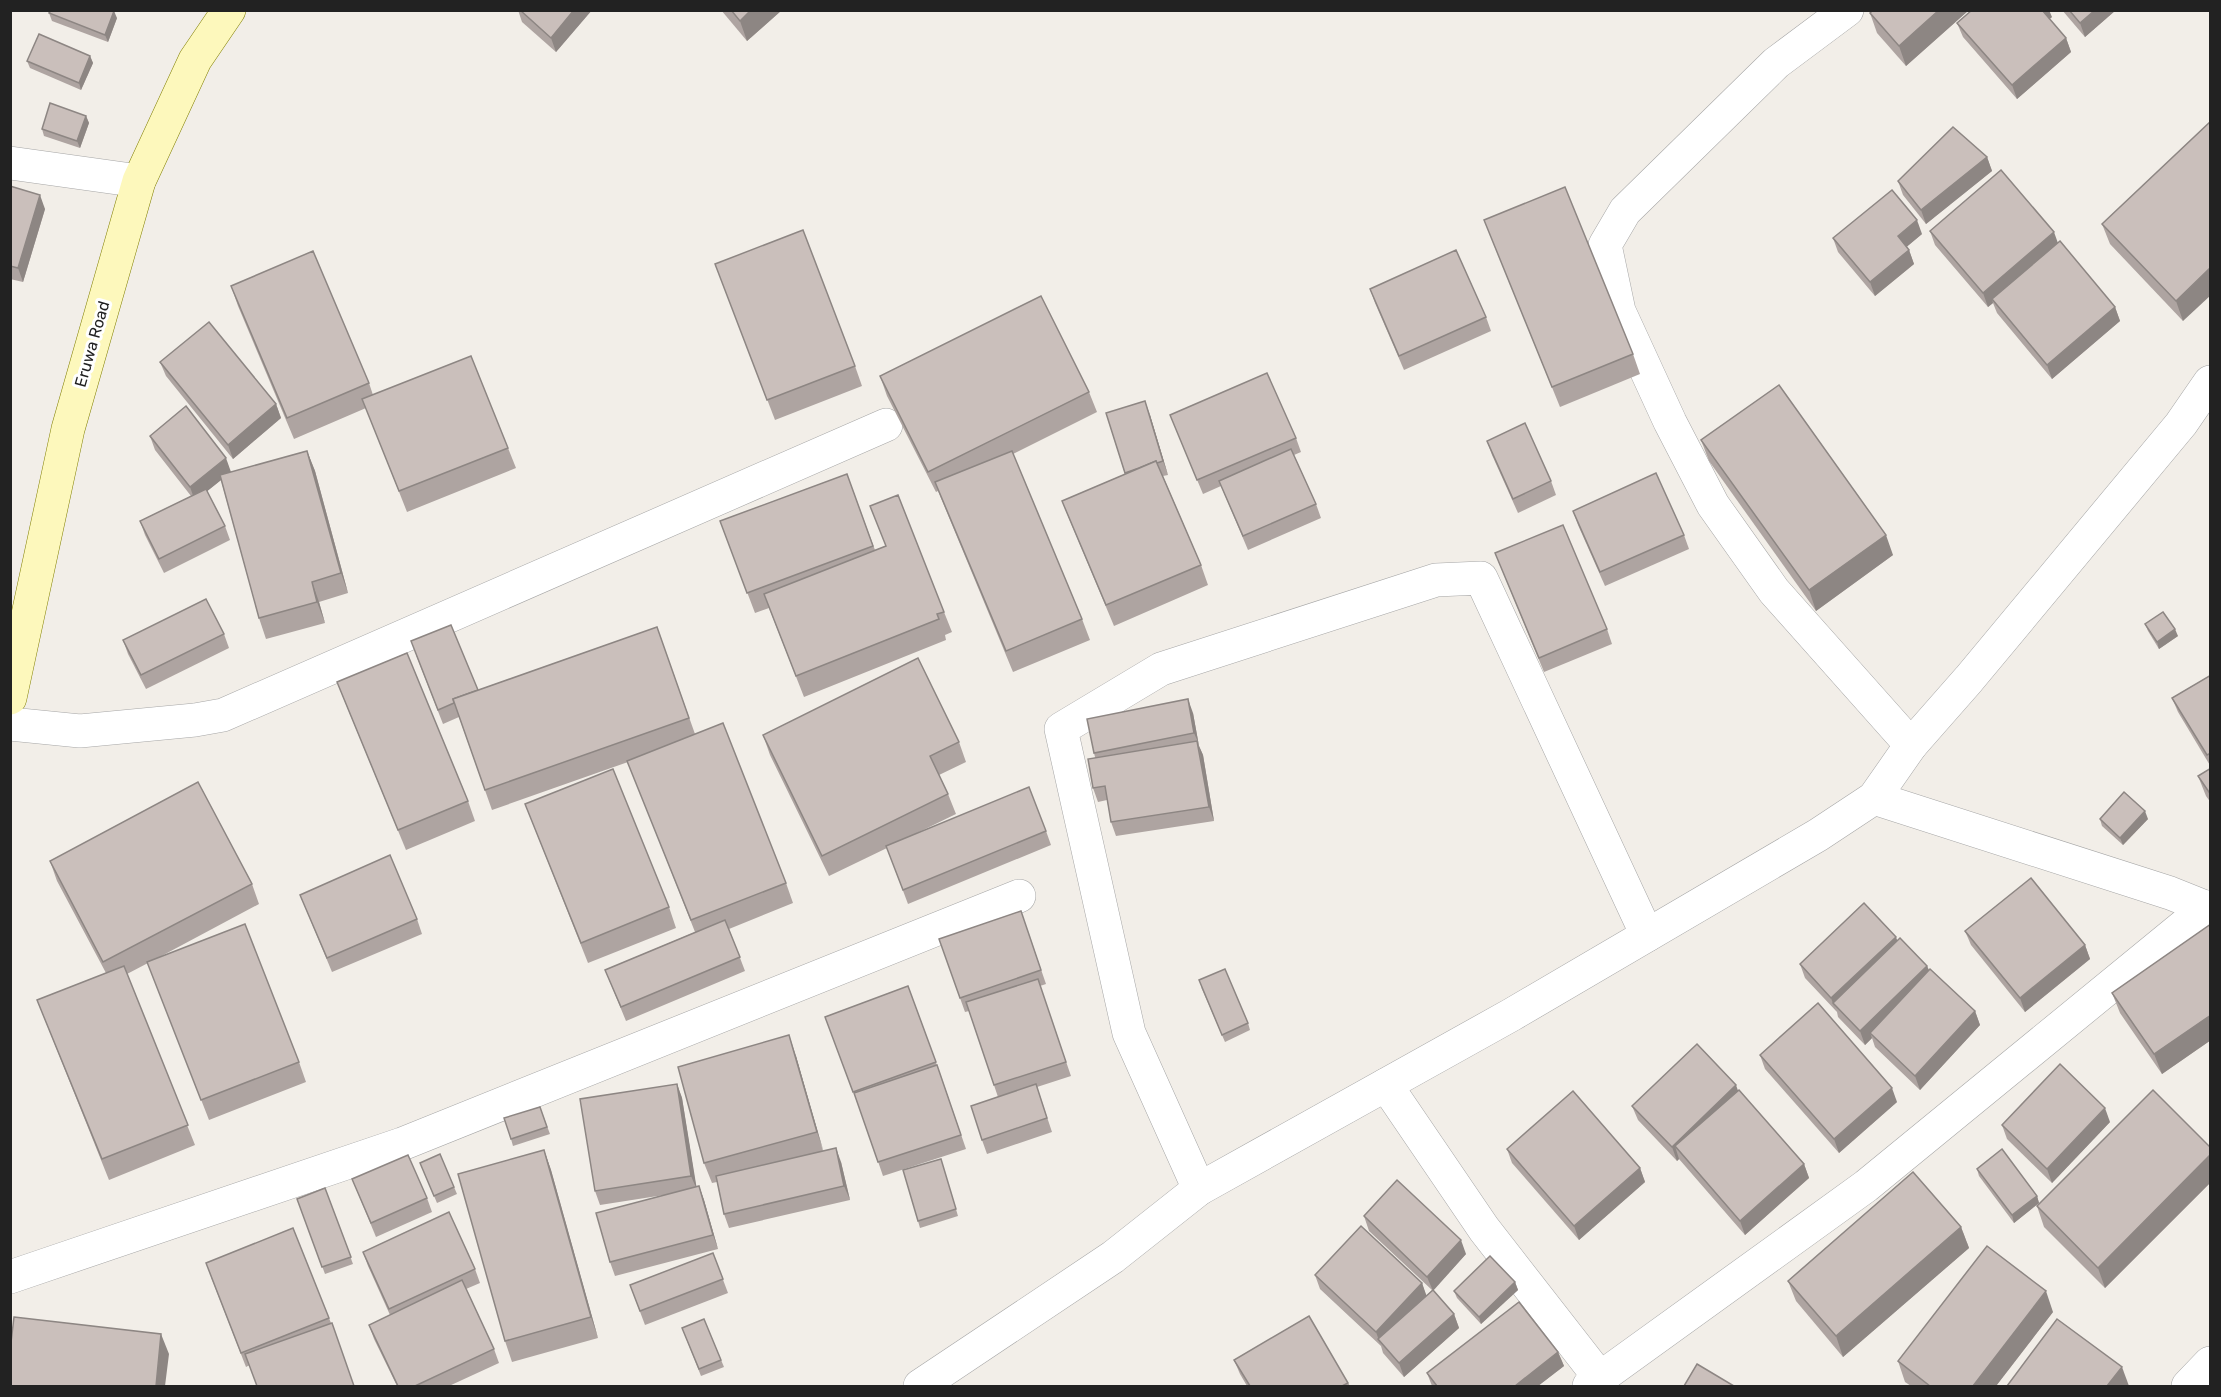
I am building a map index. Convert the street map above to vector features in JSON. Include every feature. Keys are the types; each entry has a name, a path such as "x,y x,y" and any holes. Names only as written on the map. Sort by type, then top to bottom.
{"main road":[{"name":"Eruwa Road","path":"10,698 68,429 139,181 195,60 229,10"}],"street":[{"path":"1847,10 1776,63 1625,211 1605,245 1619,311 1670,422 1713,506 1774,591 1911,745"},
{"path":"10,163 139,181"},
{"path":"920,1386 1113,1257 1199,1189 1647,935 1818,835 1874,798 1911,745 1969,679 2181,424 2211,382"},
{"path":"10,724 80,730 195,720 223,715 886,425"},
{"path":"1199,1189 1129,1033 1061,729 1161,669 1436,580 1481,578 1647,935"},
{"path":"1386,1085 1484,1229 1594,1382 1866,1186 2209,908 2170,893 1874,798"},
{"path":"10,1277 402,1144 1019,896"},
{"path":"2188,1386 2211,1363"}],"building":[{"path":"51,10 114,11 105,35 49,13"},
{"path":"520,10 574,10 551,38"},
{"path":"731,10 751,10 740,21"},
{"path":"1873,10 1939,10 1899,46 1870,13"},
{"path":"1972,10 2042,10 2066,38 2012,85 1957,23"},
{"path":"2069,10 2095,10 2080,23"},
{"path":"39,34 90,56 79,83 27,61"},
{"path":"50,103 86,116 77,141 42,129"},
{"path":"2211,121 2211,267 2176,301 2102,224"},
{"path":"1953,127 1987,157 1921,210 1898,181"},
{"path":"2001,170 2054,232 1983,293 1930,231"},
{"path":"10,186 40,195 18,268 10,266"},
{"path":"1565,187 1633,354 1552,387 1484,220"},
{"path":"1892,190 1917,220 1898,236 1909,250 1870,282 1833,238"},
{"path":"803,230 855,366 767,400 715,264"},
{"path":"2060,241 2115,307 2047,365 1992,299"},
{"path":"1456,250 1486,317 1399,356 1370,289"},
{"path":"313,251 369,383 287,418 231,286"},
{"path":"1041,296 1089,392 928,472 880,376"},
{"path":"209,322 276,404 228,445 160,362"},
{"path":"471,356 508,448 399,491 362,399"},
{"path":"1267,373 1296,438 1197,480 1170,415"},
{"path":"1779,385 1886,535 1809,590 1701,440"},
{"path":"1145,401 1163,461 1157,463 1156,461 1125,473 1106,413"},
{"path":"186,406 226,458 190,487 150,436"},
{"path":"1525,423 1551,481 1513,499 1487,441"},
{"path":"1291,449 1316,504 1243,536 1219,481"},
{"path":"307,451 341,573 312,582 317,602 259,618 220,475"},
{"path":"1012,451 1082,619 1006,651 935,482"},
{"path":"1156,461 1201,565 1106,605 1062,501"},
{"path":"1656,473 1684,535 1600,572 1573,511"},
{"path":"847,474 873,546 747,593 720,521"},
{"path":"206,489 225,526 159,559 140,521"},
{"path":"898,495 944,612 937,614 939,619 796,676 764,594 886,546 870,506"},
{"path":"1563,525 1607,629 1539,658 1495,553"},
{"path":"206,599 224,634 141,675 123,640"},
{"path":"2163,612 2175,629 2157,642 2145,624"},
{"path":"451,625 478,690 453,699 454,703 438,710 411,641"},
{"path":"657,627 689,718 485,790 453,699"},
{"path":"407,653 468,801 398,830 337,682"},
{"path":"918,658 959,742 930,756 948,794 822,856 763,735"},
{"path":"2211,675 2211,753 2207,755 2172,698"},
{"path":"1188,699 1194,733 1094,753 1087,719"},
{"path":"723,723 786,883 691,920 627,761"},
{"path":"1197,741 1209,807 1111,822 1105,786 1093,788 1088,759"},
{"path":"2211,768 2211,795 2198,776"},
{"path":"613,769 669,907 581,943 525,804"},
{"path":"198,782 252,884 103,962 50,861"},
{"path":"1029,787 1046,831 903,890 886,846"},
{"path":"2124,792 2145,811 2120,838 2100,819"},
{"path":"390,855 417,919 327,958 300,895"},
{"path":"2031,878 2085,945 2020,998 1965,931"},
{"path":"1864,903 1896,937 1831,998 1800,964"},
{"path":"1021,911 1041,970 960,998 939,939"},
{"path":"725,920 740,957 621,1007 605,970"},
{"path":"245,924 299,1062 201,1100 147,962"},
{"path":"2211,924 2211,1015 2154,1054 2112,993"},
{"path":"1900,938 1927,966 1860,1031 1833,1003"},
{"path":"124,966 188,1125 102,1159 37,1000"},
{"path":"1225,969 1248,1023 1222,1035 1199,980"},
{"path":"1930,969 1975,1011 1915,1076 1870,1033"},
{"path":"1038,979 1066,1062 994,1085 966,1002"},
{"path":"908,986 936,1062 853,1092 825,1017"},
{"path":"1818,1003 1892,1088 1834,1139 1760,1055"},
{"path":"789,1035 817,1132 704,1163 678,1067"},
{"path":"1697,1044 1736,1085 1672,1147 1632,1106"},
{"path":"2060,1064 2105,1108 2047,1169 2002,1125"},
{"path":"937,1065 961,1135 878,1162 854,1093"},
{"path":"677,1084 691,1176 595,1191 580,1099"},
{"path":"1036,1084 1047,1118 982,1140 971,1106"},
{"path":"1739,1090 1804,1164 1740,1221 1675,1146"},
{"path":"2153,1090 2211,1148 2211,1154 2098,1268 2037,1206"},
{"path":"1573,1091 1640,1168 1574,1226 1507,1149"},
{"path":"540,1107 547,1127 511,1139 504,1118"},
{"path":"836,1148 844,1186 724,1214 716,1176"},
{"path":"2002,1149 2037,1196 2012,1215 1977,1169"},
{"path":"544,1150 591,1317 505,1341 458,1174"},
{"path":"440,1154 454,1187 434,1196 420,1163"},
{"path":"408,1155 427,1198 371,1223 352,1179"},
{"path":"941,1159 956,1209 918,1221 903,1170"},
{"path":"1913,1172 1961,1227 1836,1336 1788,1281"},
{"path":"1397,1180 1461,1240 1427,1277 1364,1216"},
{"path":"699,1186 713,1235 610,1262 596,1213"},
{"path":"325,1188 351,1257 322,1267 297,1199"},
{"path":"449,1212 475,1269 389,1309 363,1252"},
{"path":"1361,1226 1422,1283 1376,1332 1315,1275"},
{"path":"293,1228 329,1318 241,1353 206,1263"},
{"path":"1987,1246 2046,1291 1973,1386 1930,1386 1898,1361"},
{"path":"713,1253 723,1279 640,1311 630,1285"},
{"path":"1490,1256 1515,1282 1479,1317 1454,1291"},
{"path":"462,1280 494,1349 415,1386 398,1386 369,1325"},
{"path":"1433,1290 1454,1314 1399,1363 1378,1339"},
{"path":"1519,1302 1558,1352 1515,1386 1437,1386 1427,1373"},
{"path":"1309,1316 1348,1383 1342,1386 1250,1386 1234,1360"},
{"path":"14,1317 161,1334 156,1386 10,1386 10,1351"},
{"path":"704,1319 721,1360 699,1369 682,1328"},
{"path":"2057,1319 2122,1367 2107,1386 2007,1386"},
{"path":"332,1323 354,1386 257,1386 245,1354"},
{"path":"1697,1364 1734,1386 1684,1386"}]}
